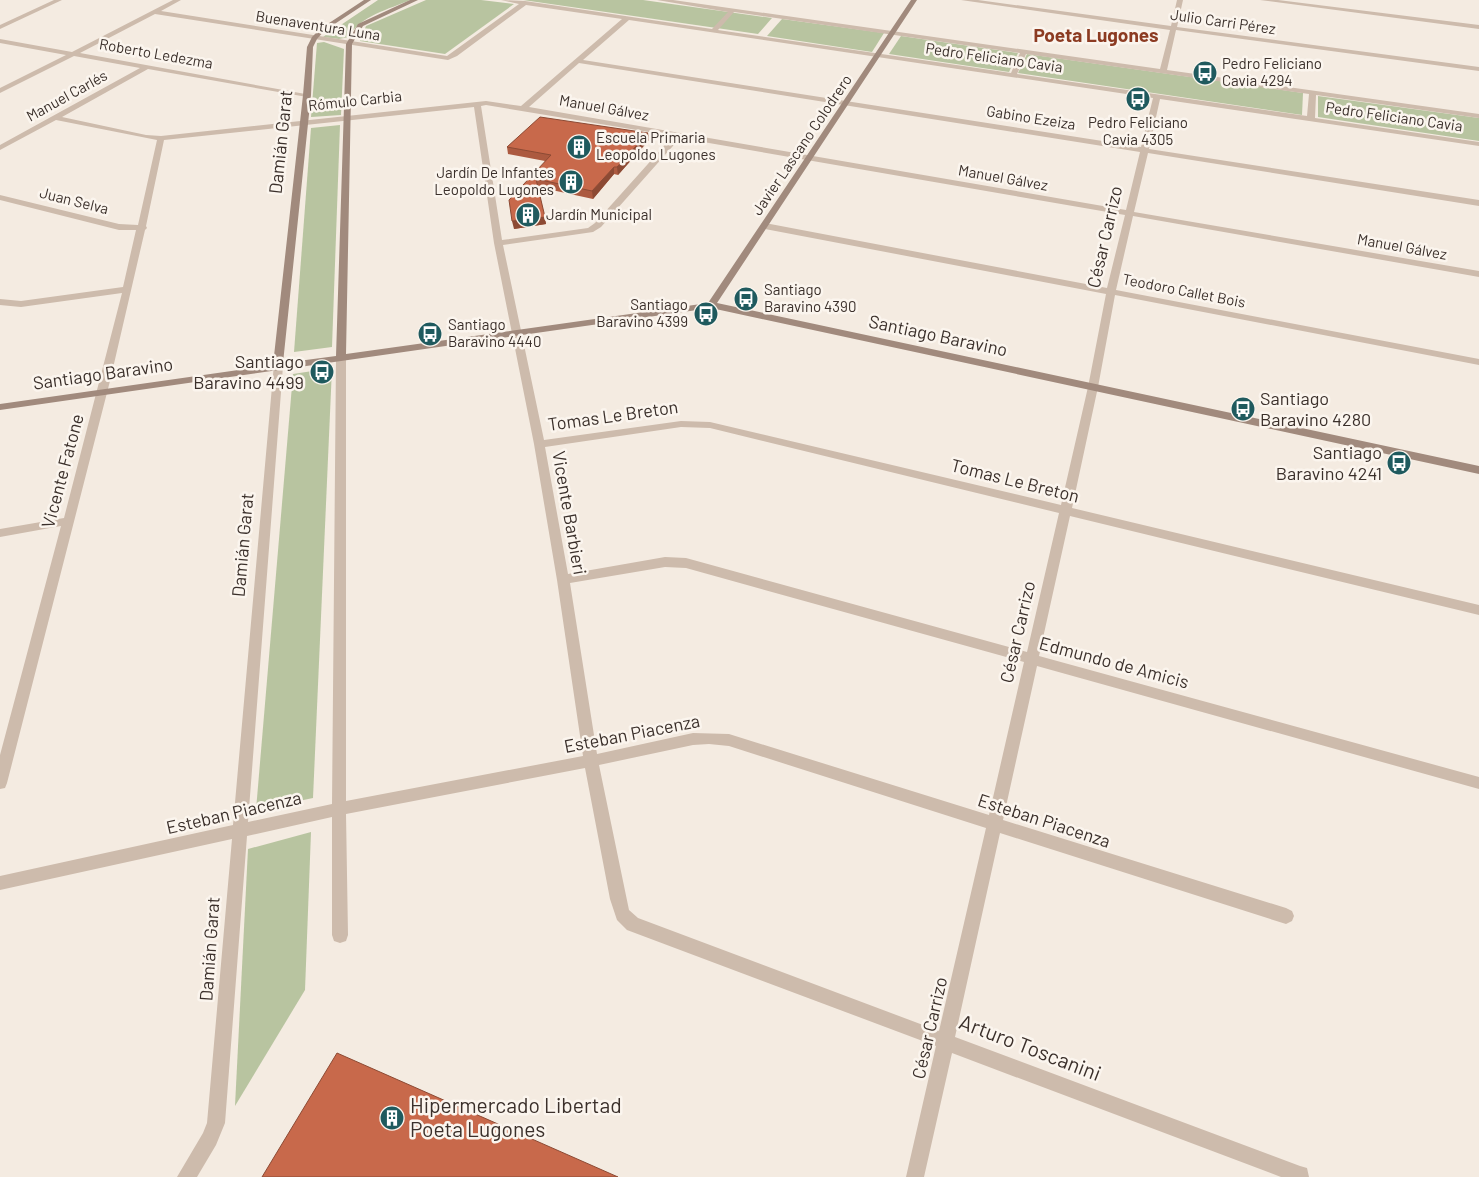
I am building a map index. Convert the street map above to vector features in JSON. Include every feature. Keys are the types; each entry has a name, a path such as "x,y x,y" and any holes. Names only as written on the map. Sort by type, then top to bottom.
{"main road":[{"path":"314,38 322,30 368,0"},
{"path":"342,358 350,44 360,25 414,0"},
{"name":"Javier Lascano Colodrero","path":"711,305 914,0"},
{"name":"Damián Garat","path":"278,366 307,95 310,47 314,38"},
{"name":"Santiago Baravino","path":"0,406 711,305 1479,470"}],"street":[{"path":"0,27 59,0"},
{"path":"0,91 178,0"},
{"name":"Pedro Feliciano Cavia","path":"504,0 1479,144"},
{"name":"Pedro Feliciano Cavia","path":"660,0 1479,116"},
{"name":"Julio Carri Pérez","path":"964,0 1479,68"},
{"path":"1163,71 1180,0"},
{"path":"1263,0 1479,27"},
{"name":"Buenaventura Luna","path":"154,12 448,58 455,55 525,3"},
{"path":"713,31 733,10"},
{"path":"523,108 628,18"},
{"name":"Roberto Ledezma","path":"0,41 307,95"},
{"path":"1013,75 1024,52"},
{"name":"Gabino Ezeiza","path":"578,61 1479,203"},
{"name":"Manuel Carlés","path":"0,148 147,67"},
{"path":"1312,119 1313,93"},
{"name":"César Carrizo","path":"915,1177 1093,387 1111,292 1157,96"},
{"name":"Rómulo Carbia","path":"55,118 146,138 161,138 496,103 523,108"},
{"name":"Vicente Barbieri","path":"477,105 498,243 539,444 563,580 591,761 618,899"},
{"name":"Manuel Gálvez","path":"523,108 1479,274"},
{"path":"498,243 590,230 598,225 678,135"},
{"name":"Vicente Fatone","path":"0,783 143,228 161,138"},
{"name":"Juan Selva","path":"0,197 119,227 143,228"},
{"name":"Teodoro Callet Bois","path":"765,226 1479,362"},
{"path":"0,302 21,304 127,289"},
{"path":"340,935 338,809 342,358"},
{"name":"Damián Garat","path":"186,1177 210,1139 216,1123 278,366"},
{"name":"Tomas Le Breton","path":"539,444 681,424 710,425 1064,512 1479,610"},
{"path":"0,533 68,521"},
{"name":"Edmundo de Amicis","path":"563,580 665,562 681,562 1479,782"},
{"name":"Esteban Piacenza","path":"0,883 338,809 591,761 693,739 709,738 729,740 1286,916"},
{"name":"Arturo Toscanini","path":"618,899 623,915 633,924 1300,1174"}],"green space":[{"path":"378,0 410,0 367,18 349,37 339,39 323,37"},
{"path":"426,0 481,0 514,4 445,54 360,41 366,26"},
{"path":"523,0 643,0 772,18 758,34"},
{"path":"782,19 884,33 872,52 767,36"},
{"path":"901,36 1018,53 1009,72 889,54"},
{"path":"324,42 344,49 341,115 311,117 317,43"},
{"path":"1027,54 1303,93 1302,115 1018,73"},
{"path":"1318,96 1479,118 1479,141 1318,117"},
{"path":"340,125 332,347 294,352 311,128"},
{"path":"332,368 313,798 256,810 293,374"},
{"path":"311,832 305,990 235,1106 248,849"}],"building":[{"path":"540,117 648,133 592,191 536,179 545,217 512,221 509,200 551,155 507,147"},
{"name":"Hipermercado Libertad Poeta Lugones","path":"337,1053 618,1177 262,1177"}],"place":[{"name":"Pedro Feliciano Cavia 4294","path":"1205,73"},
{"name":"Pedro Feliciano Cavia 4305","path":"1138,99"},
{"name":"Escuela Primaria Leopoldo Lugones","path":"579,147"},
{"name":"Jardín De Infantes Leopoldo Lugones","path":"571,182"},
{"name":"Jardín Municipal","path":"528,215"},
{"name":"Santiago Baravino 4390","path":"746,299"},
{"name":"Santiago Baravino 4399","path":"706,314"},
{"name":"Santiago Baravino 4440","path":"430,334"},
{"name":"Santiago Baravino 4499","path":"322,372"},
{"name":"Santiago Baravino 4280","path":"1243,409"},
{"name":"Santiago Baravino 4241","path":"1399,463"},
{"name":"Hipermercado Libertad Poeta Lugones","path":"392,1118"}],"district":[{"name":"Poeta Lugones","path":"1096,35"}]}
